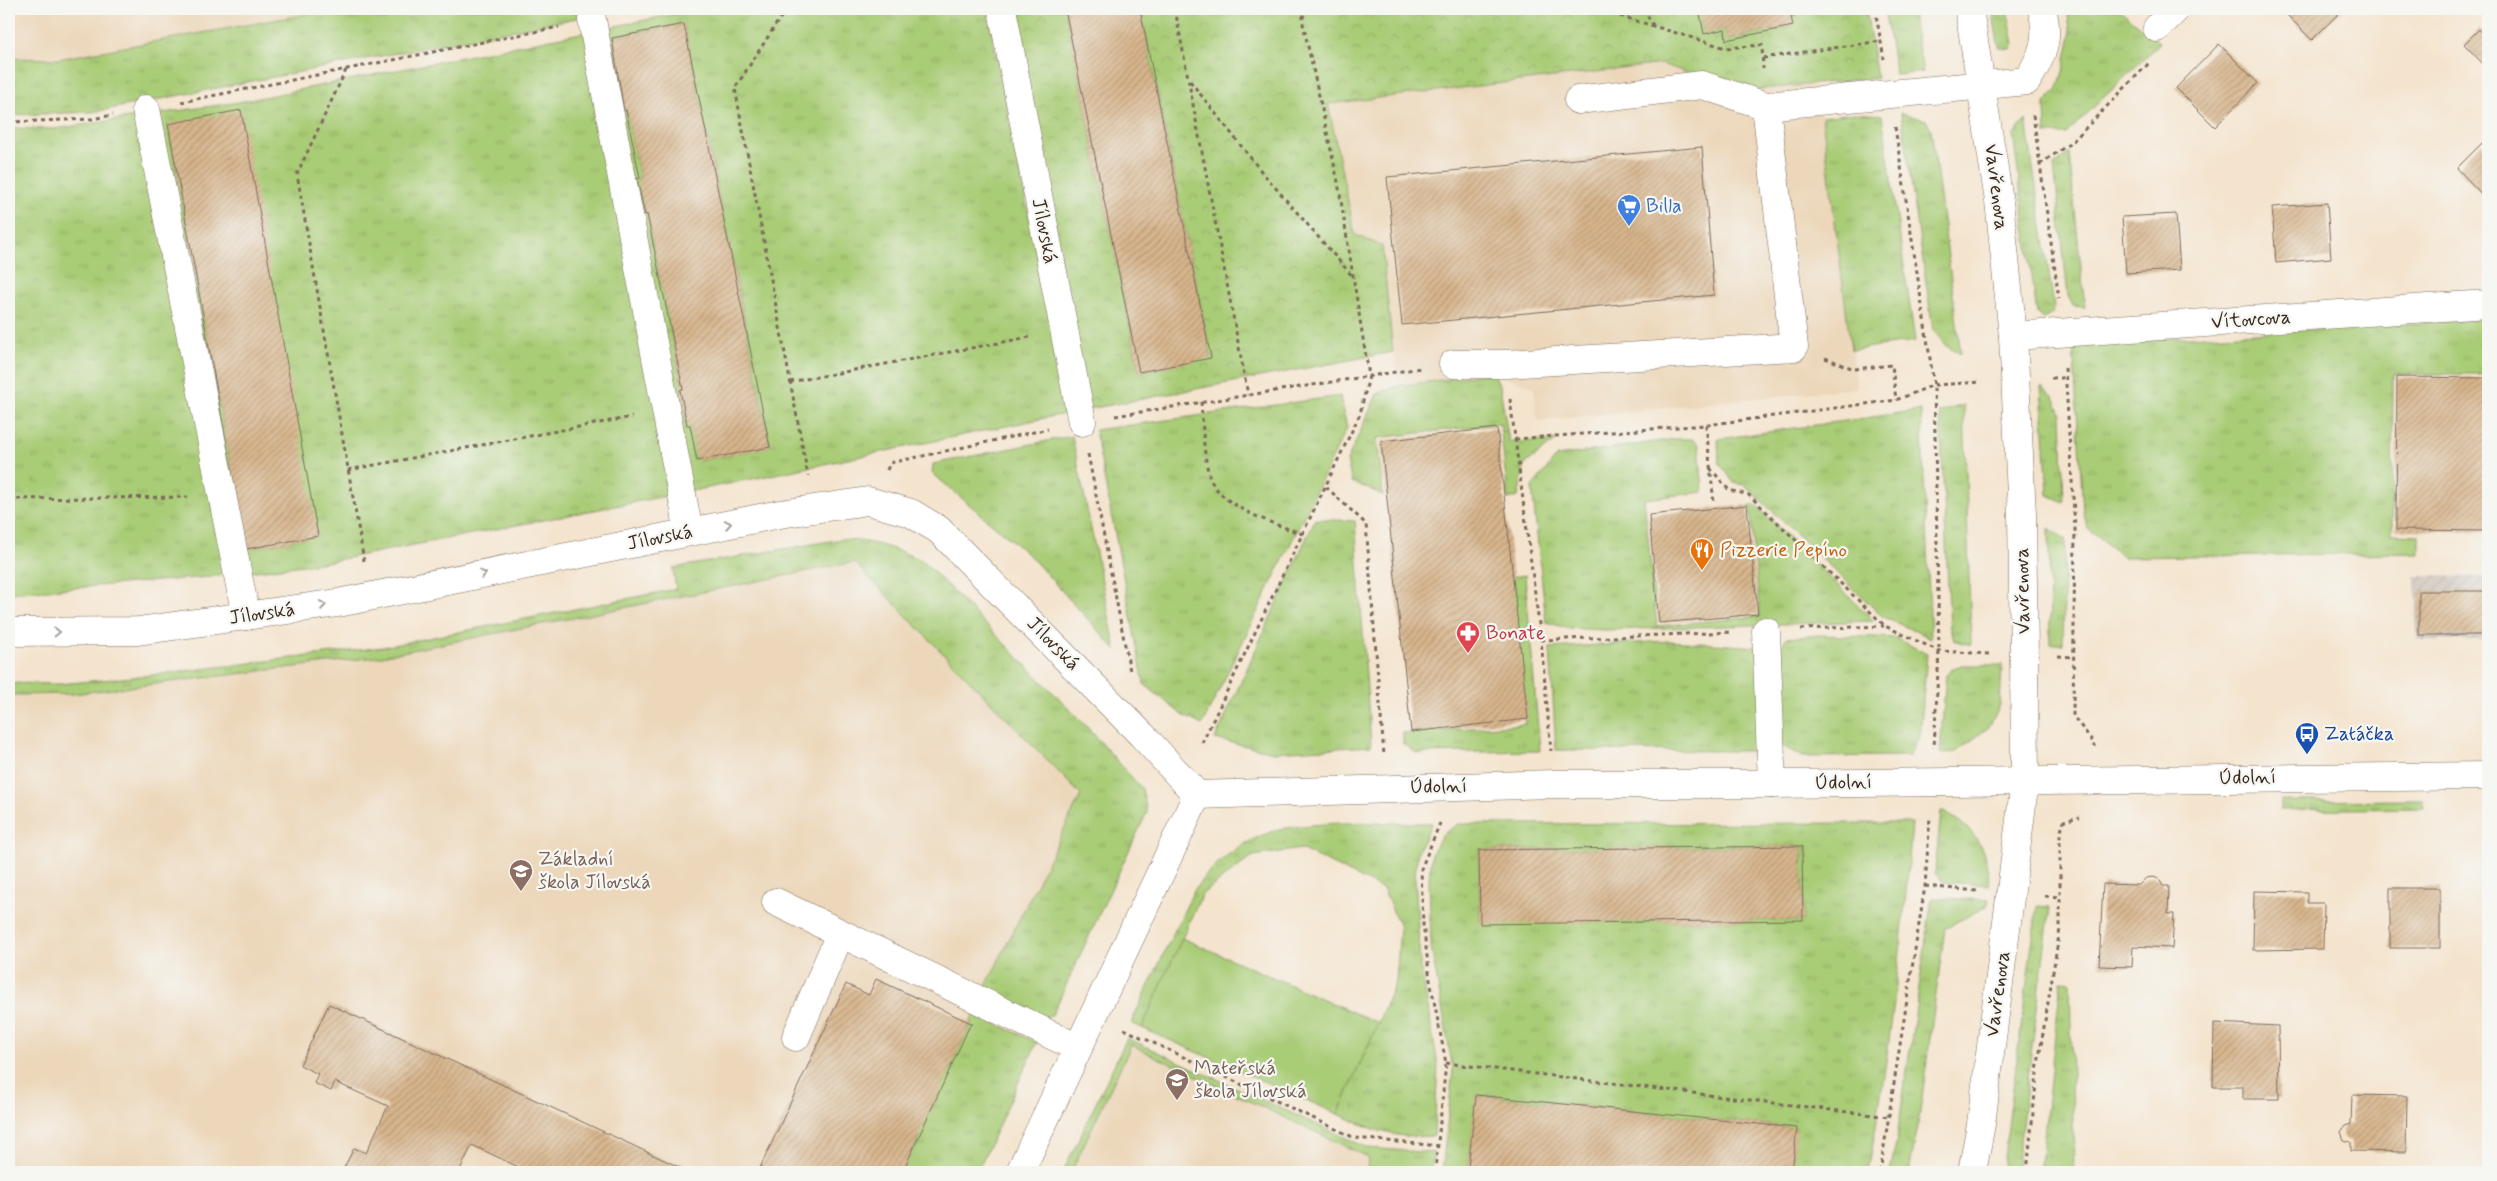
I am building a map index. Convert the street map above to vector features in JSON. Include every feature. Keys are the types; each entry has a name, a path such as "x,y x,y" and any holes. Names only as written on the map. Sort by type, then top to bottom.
{"street":[{"name":"Jílovská","path":"1002,9 1082,422"},
{"name":"Vavřenova","path":"1968,9 1983,87 1999,201 2013,336 2022,514 2025,781 1984,1104 1972,1172"},
{"path":"1578,100 1702,86 1766,106 1983,87 2028,81 2042,56 2046,22 2042,9"},
{"path":"2157,28 2176,9"},
{"path":"592,20 688,532"},
{"path":"1453,364 1507,364 1794,347 1766,106"},
{"path":"146,109 246,616"},
{"name":"Vítovcova","path":"2013,336 2488,304"},
{"name":"Jílovská","path":"9,632 138,631 246,616 370,597 814,507 868,501 911,513 939,530 1142,734 1197,796"},
{"path":"1766,631 1772,784"},
{"name":"Údolní","path":"1197,796 1386,788 1454,788 1554,784 1772,784 2488,776"},
{"path":"1020,1172 1197,796"},
{"path":"776,902 1078,1048"},
{"path":"796,1037 840,934"}],"path":[{"path":"9,122 92,119 651,9"},
{"path":"786,9 735,88 814,507"},
{"path":"1175,9 1248,395"},
{"path":"1202,742 1360,414 1369,376 1338,182 1302,20 1307,9"},
{"path":"1597,9 1726,48 1762,45 1766,106"},
{"path":"1643,9 1653,26"},
{"path":"1875,9 1890,94 1934,386 1939,652 1925,886 1880,1172"},
{"path":"2040,164 2072,142 2165,47 2157,28"},
{"path":"1763,58 1881,41"},
{"path":"347,69 297,174 370,597"},
{"path":"1189,80 1260,171 1354,278"},
{"path":"2026,1172 2038,1064 2060,929 2060,834 2064,821 2094,817 2094,743 2073,716 2075,529 2063,332 2028,81"},
{"path":"790,382 1063,331"},
{"path":"883,477 890,463 1082,422 1453,364"},
{"path":"1854,369 1892,365 1896,400"},
{"path":"1515,439 1706,425 1896,400 1934,386 2015,379"},
{"path":"1201,402 1209,476 1220,495 1268,522 1303,534"},
{"path":"348,470 666,411"},
{"path":"1512,421 1541,640 1552,756"},
{"path":"1082,422 1131,679"},
{"path":"1706,425 1714,504"},
{"path":"1710,468 1729,490 1750,495 1885,626 1905,635"},
{"path":"1326,487 1366,524 1386,788"},
{"path":"9,499 223,497"},
{"path":"1541,640 1885,626"},
{"path":"1436,1172 1440,1146 1446,1063 1430,980 1423,924 1421,869 1454,788"},
{"path":"1094,1015 1355,1138 1440,1146"},
{"path":"1446,1063 1889,1117"}],"shaded area":[{"path":"9,9 335,9 58,59 9,58"},
{"path":"1662,64 1740,91 1813,84 1822,117 1857,388 1538,421 1534,387 1494,373 1398,386 1382,247 1355,235 1328,104"},
{"name":"Základní škola Jílovská","path":"854,562 1081,795 984,990 971,1023 973,1024 903,1171 9,1172 9,695 72,694 391,655"},
{"path":"2415,576 2488,577 2488,640 2417,640"},
{"name":"Mateřská škola Jílovská","path":"1131,1045 1368,1157 1367,1172 1071,1172"}],"green space":[{"path":"335,9 623,9 94,112 9,115 9,58 58,59"},
{"path":"700,9 987,9 1069,413 728,484 327,562 209,577 9,593 9,128 54,129 239,102","holes":["684,24 770,446 698,461 690,425 687,425 680,390 683,389 647,214 645,214 638,179 640,178 626,110 624,110 612,38","168,124 318,536 246,549"]},
{"path":"1011,9 1065,9 1139,372 1211,357 1140,9 1699,9 1704,33 1725,29 1727,40 1793,26 1791,16 1811,12 1811,9 1866,9 1877,78 1740,91 1662,64 1328,104 1355,235 1382,246 1393,352 1089,409"},
{"path":"1884,9 1911,9 1923,72 1896,75"},
{"path":"1992,9 2007,9 2014,44 2011,49 1999,48"},
{"path":"2067,9 2119,9 2160,43 2066,134 2046,134 2045,103 2058,88 2071,35"},
{"path":"1854,113 1882,115 1915,341 1851,350 1822,117"},
{"path":"1901,113 1926,120 1931,129 1961,354 1946,346 1933,330"},
{"path":"2026,120 2054,307 2053,314 2043,319 2037,314 2013,135"},
{"path":"2069,153 2085,307 2073,306 2068,296 2054,166"},
{"path":"2488,319 2488,374 2393,374 2392,534 2419,535 2419,553 2123,557 2087,527 2083,511 2073,344"},
{"path":"1494,373 1500,387 1509,442 1557,440 1525,464 1518,497 1508,499 1500,424 1377,438 1383,495 1352,482 1347,461 1377,394 1398,386"},
{"path":"2041,387 2054,397 2061,414 2064,502 2048,495"},
{"path":"1340,396 1347,428 1202,725 1181,714 1144,684 1095,430"},
{"path":"1964,405 1971,645 1954,640 1950,629 1940,412"},
{"path":"1921,410 1931,638 1883,617 1745,485 1734,483 1719,462 1718,439"},
{"path":"1072,436 1116,650 1030,556 932,473 933,464"},
{"path":"1675,439 1692,439 1699,445 1703,492 1644,499 1657,626 1760,616 1750,505 1756,505 1874,621 1605,630 1566,628 1546,622 1532,487 1557,456"},
{"path":"1315,519 1355,521 1371,746 1274,752 1215,739"},
{"path":"2049,528 2065,539 2063,644 2050,644"},
{"path":"842,539 863,541 883,546 923,561 1089,729 1142,789 1147,812 1052,1015 1046,1018 984,990 1081,795 854,562 377,657 72,694 9,695 9,683 60,684 383,647 676,589 673,568"},
{"path":"1525,575 1540,751 1416,753 1403,744 1403,733 1525,724 1510,577"},
{"path":"1819,635 1896,638 1927,654 1920,736 1909,756 1802,757 1779,744 1774,659 1786,638"},
{"path":"1669,641 1758,647 1763,735 1756,751 1556,750 1550,648"},
{"path":"1962,665 2002,665 2000,705 1989,727 1956,752 1940,753 1946,675 1953,668"},
{"path":"2422,800 2424,808 2280,810 2280,801"},
{"path":"1941,811 1962,824 1977,840 1986,860 1989,885 1943,882 1935,873"},
{"path":"1334,823 1432,823 1418,851 1415,875 1420,963 1438,1065 1434,1136 1395,1135 1362,1125 1338,1114 1396,981 1400,927 1383,889 1301,849 1253,856 1202,894 1142,1028 1131,1023 1193,892 1211,869 1247,843 1273,831 1299,826"},
{"path":"1912,823 1895,998 1868,1172 1792,1172 1796,1128 1477,1095 1468,1168 1506,1172 1442,1172 1453,1070 1431,946 1429,878 1432,853 1443,834 1458,824","holes":["1802,846 1803,920 1480,923 1479,850"]},
{"path":"1932,898 1989,900 1987,906 1945,928 1918,1126 1909,1172 1890,1172 1897,1138"},
{"path":"2037,906 2050,907 2016,1172 2002,1172"},
{"path":"1182,938 1378,1023 1338,1114 1142,1028"},
{"path":"2061,981 2070,982 2074,1172 2040,1172"},
{"path":"974,1014 1037,1042 977,1172 901,1172 919,1138 918,1136 972,1024 970,1023"},
{"path":"1127,1038 1368,1148 1434,1153 1431,1172 1367,1172 1368,1157 1131,1045 1071,1172 1063,1172"}],"building":[{"path":"1065,9 1140,9 1211,358 1139,372"},
{"path":"1699,9 1811,9 1812,11 1791,16 1793,26 1726,40 1725,29 1704,34"},
{"path":"2281,9 2343,9 2312,40"},
{"path":"684,24 770,447 697,461 690,425 687,425 680,390 683,389 647,214 645,215 637,179 640,178 626,110 624,111 612,38"},
{"path":"2479,29 2488,39 2487,68 2464,44"},
{"path":"2219,44 2258,83 2215,127 2176,88"},
{"path":"241,110 318,536 246,549 168,124"},
{"path":"2482,143 2485,147 2488,143 2488,201 2457,168"},
{"path":"1702,147 1714,295 1402,325 1387,177"},
{"path":"2327,203 2331,258 2276,263 2272,207"},
{"path":"2176,214 2180,270 2126,273 2122,217"},
{"path":"2397,377 2488,378 2488,531 2396,530"},
{"path":"1497,428 1528,719 1411,732 1381,441"},
{"path":"1747,505 1758,614 1659,623 1649,515"},
{"path":"2419,591 2488,591 2488,635 2419,635"},
{"path":"1802,846 1803,920 1480,924 1479,850"},
{"path":"2153,877 2159,879 2163,886 2169,886 2168,914 2174,914 2172,948 2133,946 2132,967 2099,966 2103,884 2139,885 2146,878"},
{"path":"2390,888 2440,888 2440,948 2390,948"},
{"path":"2254,891 2307,892 2307,903 2324,903 2323,949 2253,950"},
{"path":"876,979 973,1024 970,1025 903,1171 758,1172 846,984 869,995"},
{"path":"329,1004 690,1172 529,1172 472,1145 459,1172 342,1172 354,1148 366,1153 388,1106 335,1082 331,1091 314,1083 318,1074 300,1065"},
{"path":"2214,1023 2278,1026 2279,1099 2243,1099 2243,1087 2213,1087"},
{"path":"1476,1095 1797,1128 1792,1172 1506,1172 1468,1168"},
{"path":"2352,1095 2407,1096 2406,1152 2351,1151 2351,1142 2344,1140 2341,1132 2345,1126 2351,1124"}],"place":[{"name":"Billa","path":"1629,227"},
{"name":"Pizzerie Pepíno","path":"1702,571"},
{"name":"Bonate","path":"1468,654"},
{"name":"Zatáčka","path":"2307,755"},
{"name":"Základní škola Jílovská","path":"521,892"},
{"name":"Mateřská škola Jílovská","path":"1177,1101"}]}
